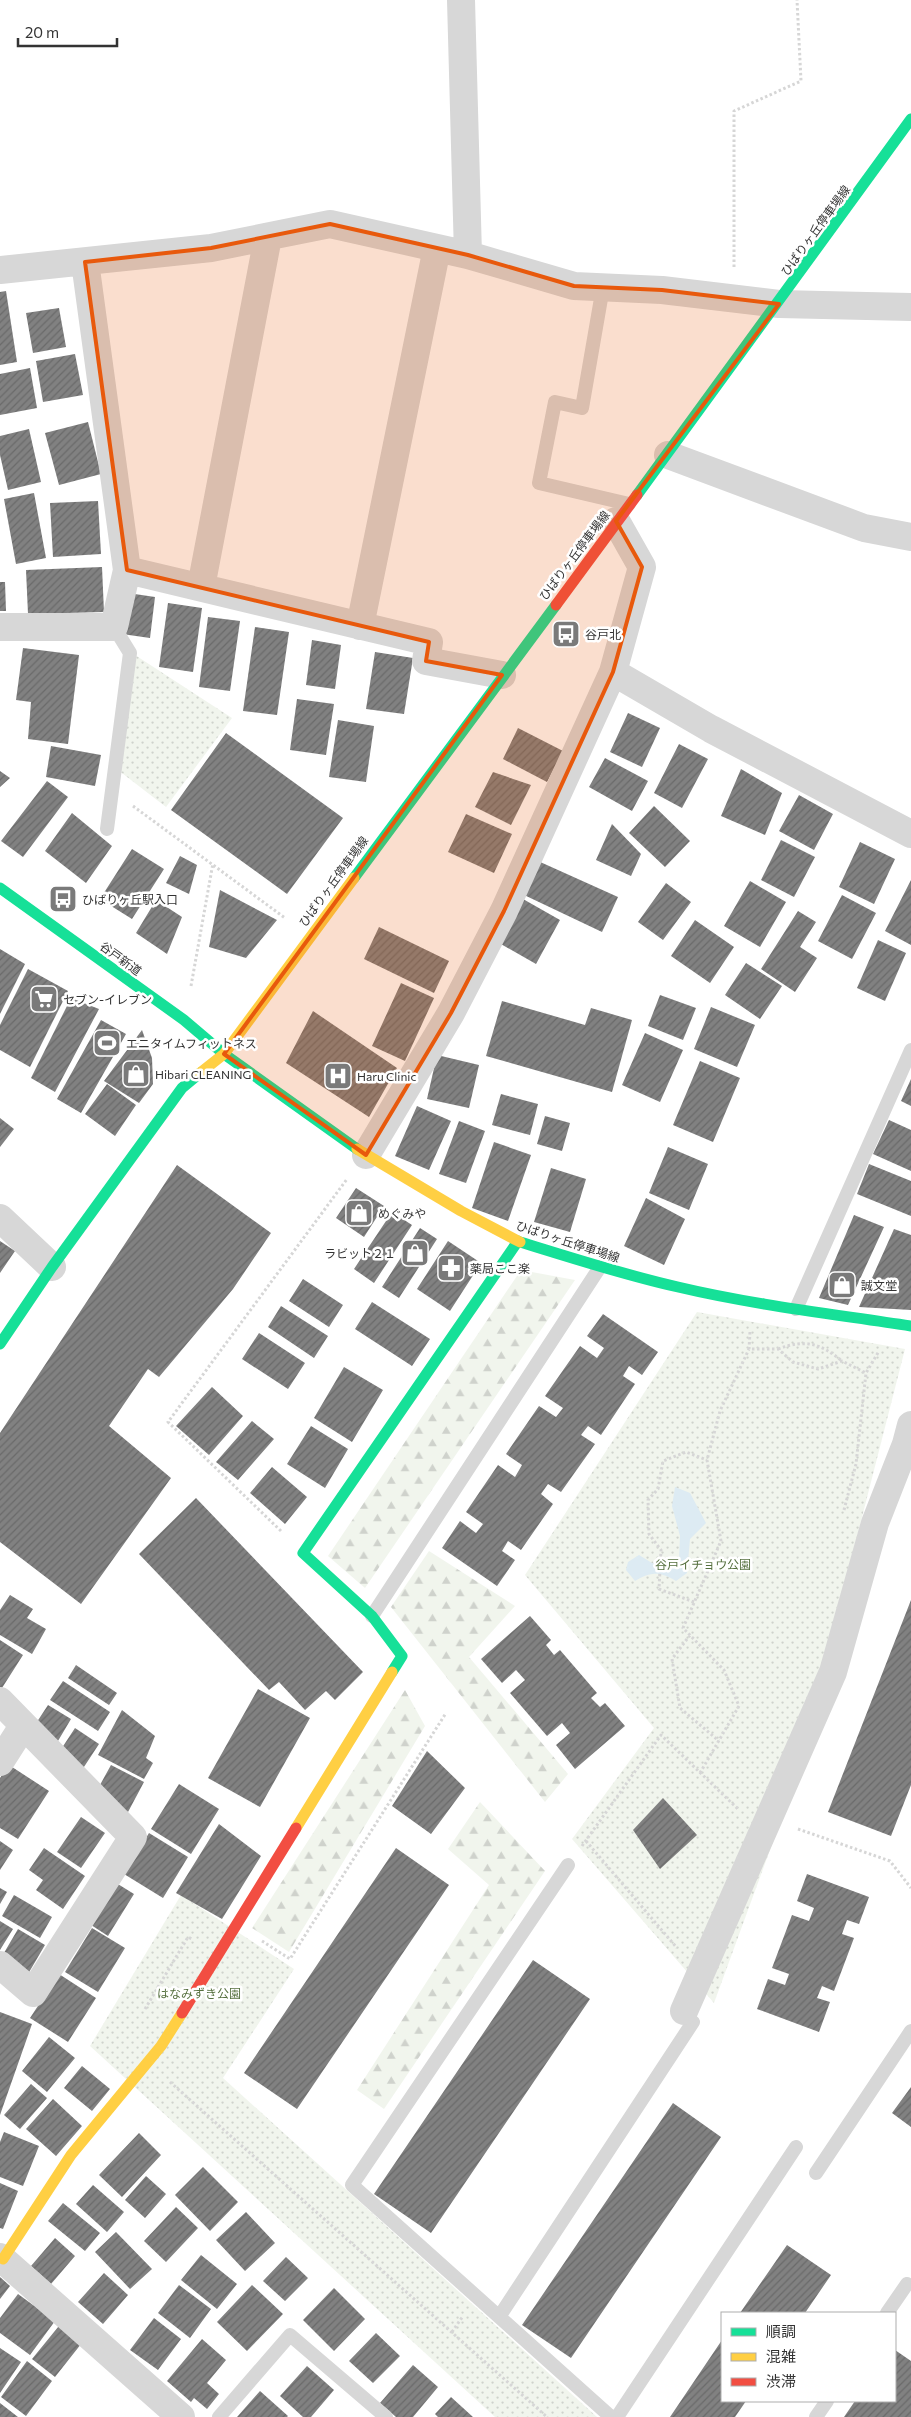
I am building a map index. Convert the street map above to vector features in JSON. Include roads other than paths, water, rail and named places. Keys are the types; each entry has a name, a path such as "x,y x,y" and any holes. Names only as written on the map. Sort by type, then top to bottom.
{"main road":[{"name":"ひばりヶ丘停車場線","path":"911,119 779,304 502,675 224,1054 366,1155 430,1194 518,1241 600,1267 676,1287 753,1302 911,1326"},
{"name":"谷戸新道","path":"0,888 184,1020 224,1054"},
{"path":"0,1344 52,1267 182,1088 224,1054"},
{"path":"1,2258 71,2155 161,2046 402,1656 372,1616 303,1553 518,1241"}],"street":[{"path":"461,0 468,255"},
{"path":"0,270 211,248 330,224 468,255 574,286 662,290 732,300 779,304 911,307"},
{"path":"201,587 268,237"},
{"path":"360,626 437,248"},
{"path":"0,627 114,626 127,570 85,262"},
{"path":"668,454 864,528 911,537"},
{"path":"366,1155 451,1013 504,911 613,672 642,567 623,513"},
{"path":"127,570 429,642 426,660 502,675"},
{"path":"613,672 711,729 911,834"},
{"path":"0,1218 52,1267"},
{"path":"689,2016 834,1672 875,1523 906,1444 911,1425"},
{"path":"0,1701 133,1837 34,1993 0,1965"},
{"path":"0,1762 23,1726"},
{"path":"1,2258 181,2417"}],"lane":[{"path":"603,287 582,408 555,402 539,483 623,513"},
{"path":"107,829 130,653 114,626"},
{"path":"796,1309 911,1050"},
{"path":"372,1616 600,1267"},
{"path":"568,1865 352,2185 611,2417"},
{"path":"499,2317 689,2016"},
{"path":"816,2173 911,2031"},
{"path":"617,2417 796,2147"},
{"path":"888,2312 906,2284"},
{"path":"219,2417 290,2335 386,2417"},
{"path":"816,2417 826,2402"}],"place":[{"name":"谷戸北","path":"566,634"},
{"name":"ひばりヶ丘駅入口","path":"63,899"},
{"name":"セブン-イレブン","path":"44,999"},
{"name":"エニタイムフィットネス","path":"107,1043"},
{"name":"Hibari CLEANING","path":"136,1074"},
{"name":"Haru Clinic","path":"338,1076"},
{"name":"めぐみや","path":"359,1213"},
{"name":"ラビット２１","path":"415,1253"},
{"name":"薬局ここ楽","path":"451,1268"},
{"name":"誠文堂","path":"842,1285"}],"park label":[{"name":"谷戸イチョウ公園","path":"703,1564"},
{"name":"はなみずき公園","path":"199,1993"}]}
